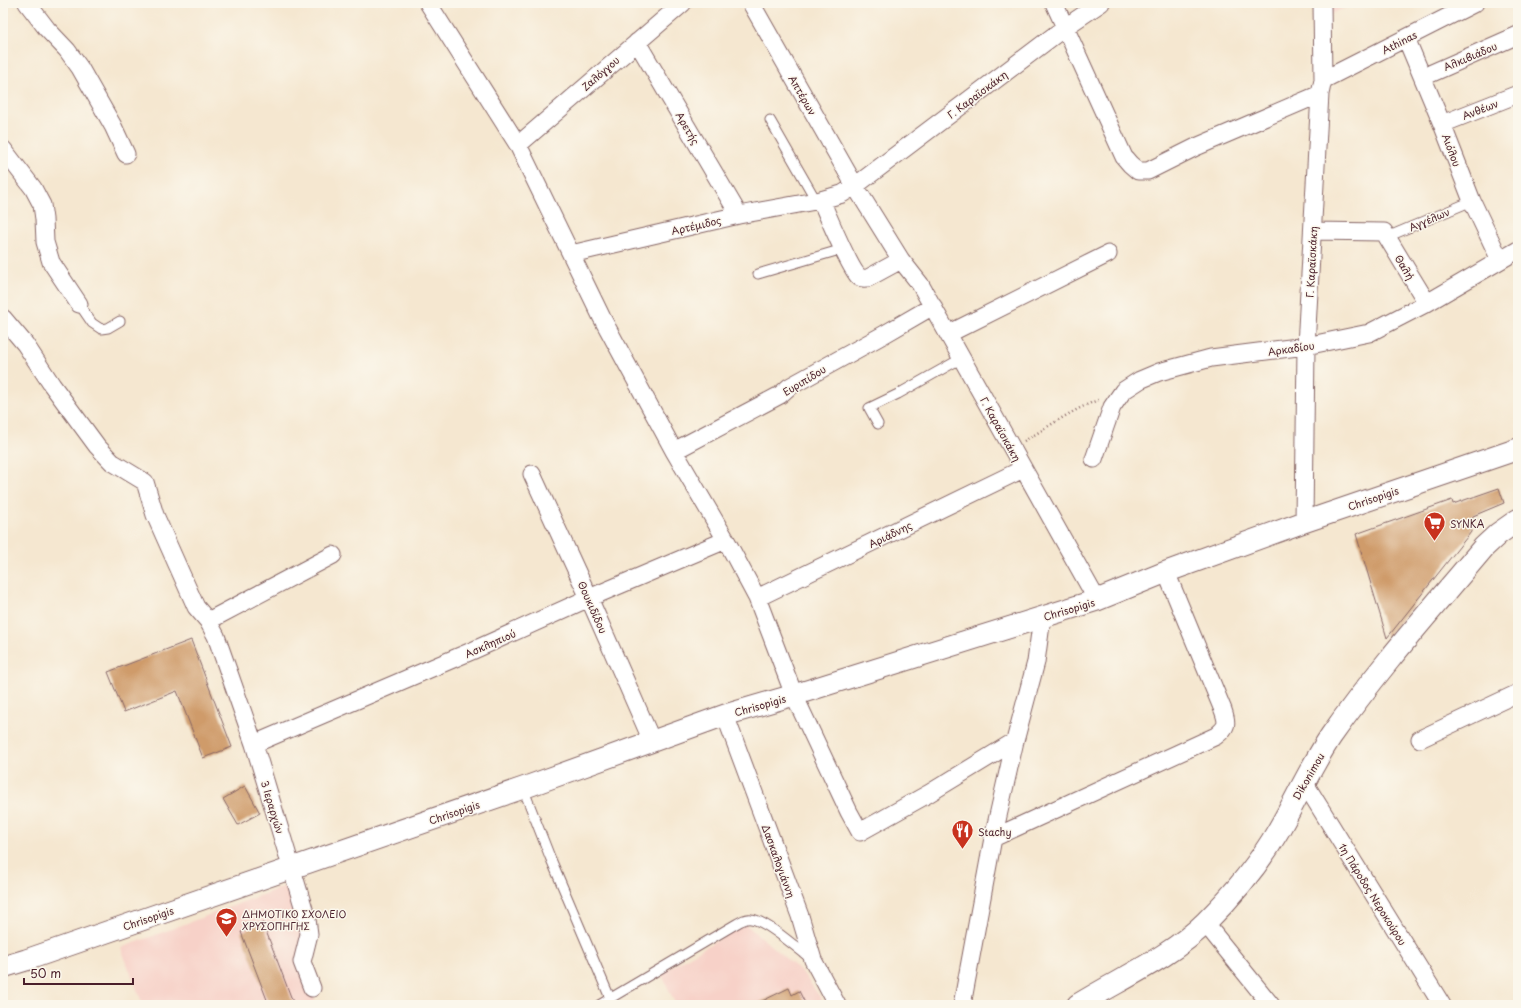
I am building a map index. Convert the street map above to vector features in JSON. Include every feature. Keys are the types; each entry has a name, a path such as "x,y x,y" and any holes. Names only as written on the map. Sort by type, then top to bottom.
{"main road":[{"name":"Dikonimou","path":"1078,1005 1177,946 1205,923 1230,896 1256,865 1277,832 1330,737 1376,676 1484,547 1498,534 1518,520"}],"street":[{"path":"27,3 47,29 68,50 80,68 113,126 126,154"},
{"path":"428,3 518,145 602,318 674,451 726,540 756,598 794,695 849,812 860,832 928,794 1015,741"},
{"name":"Ζαλόγγου","path":"518,145 683,3"},
{"name":"Απτέρων","path":"751,3 855,186"},
{"name":"Athinas","path":"1054,3 1064,28 1124,157 1138,171 1148,171 1321,87 1406,38 1475,3"},
{"name":"Γ. Καραϊσκάκη","path":"819,201 842,194 855,186 1064,28 1101,3"},
{"name":"Γ. Καραϊσκάκη","path":"1304,522 1306,346 1321,87 1322,3"},
{"name":"Αλκιβιάδου","path":"1422,77 1518,35"},
{"name":"Αιόλου","path":"1406,38 1472,201 1500,260"},
{"name":"Αρετής","path":"637,42 739,215"},
{"name":"Ανθέων","path":"1442,124 1518,94"},
{"path":"3,149 33,188 42,205 45,242 51,262 79,304"},
{"name":"Γ. Καραϊσκάκη","path":"855,186 901,260 920,284 933,306 1097,600"},
{"path":"819,201 856,273 864,278 868,278 901,260"},
{"name":"Αρτέμιδος","path":"571,254 739,215 819,201"},
{"name":"Αγγέλων","path":"1313,231 1385,235"},
{"name":"Θαλή","path":"1385,235 1427,303"},
{"name":"Αρκαδίου","path":"1094,459 1112,407 1123,391 1140,380 1159,372 1211,358 1306,346 1369,333 1427,303 1518,250"},
{"path":"948,334 1108,254"},
{"name":"Ευριπίδου","path":"674,451 780,395 790,387 933,306"},
{"name":"3 Ιεραρχών","path":"3,318 25,344 52,385 97,446 112,462 145,482 155,515 196,607 210,624 254,744 307,919 309,934 302,962 312,988"},
{"name":"Chrisopigis","path":"3,967 291,869 726,715 1097,600 1166,572 1304,522 1518,449"},
{"name":"Αριάδνης","path":"756,598 1023,469"},
{"name":"Θουκιδίδου","path":"532,474 652,741"},
{"name":"Ασκληπιού","path":"254,744 726,540"},
{"path":"210,624 333,555"},
{"path":"993,838 1216,736 1223,730 1227,721 1166,572"},
{"path":"962,1005 993,838 1015,741 1036,662 1042,616"},
{"path":"1420,739 1518,693"},
{"name":"Δασκαλογιάννη","path":"726,715 800,916 813,960 837,1005"},
{"name":"1η Πάροδος Νεροκούρου","path":"1304,782 1442,1005"},
{"path":"1205,923 1271,1005"}],"lane":[{"path":"770,120 819,201"},
{"name":"Αγγέλων","path":"1385,235 1472,201"},
{"path":"758,274 843,249"},
{"path":"79,304 92,322 101,329 108,328 120,321"},
{"path":"878,424 869,408 898,394 962,358"},
{"path":"523,788 550,857 610,998"},
{"path":"599,1005 736,924 750,918 770,928 813,960"}],"path":[{"path":"1011,448 1090,403 1123,391"}],"shaded area":[{"path":"1328,3 1357,3 1328,15"},
{"name":"ΔΗΜΟΤΙΚΟ ΣΧΟΛΕΙΟ ΧΡΥΣΟΠΗΓΗΣ","path":"296,882 307,929 302,969 317,1005 143,1005 121,948"},
{"path":"745,924 802,972 826,1005 676,1005 661,973"}],"building":[{"path":"1499,488 1504,503 1473,516 1471,532 1387,638 1356,534 1452,500 1453,504"},
{"path":"191,640 232,747 203,758 177,691 124,712 108,672"},
{"path":"245,786 260,813 238,825 223,799"},
{"path":"263,923 294,1005 269,1005 241,932"},
{"path":"789,988 792,995 799,991 806,1005 754,1005"}],"place":[{"name":"SYNKA","path":"1435,542"},
{"name":"Stachy","path":"962,850"},
{"name":"ΔΗΜΟΤΙΚΟ ΣΧΟΛΕΙΟ ΧΡΥΣΟΠΗΓΗΣ","path":"226,938"}]}
